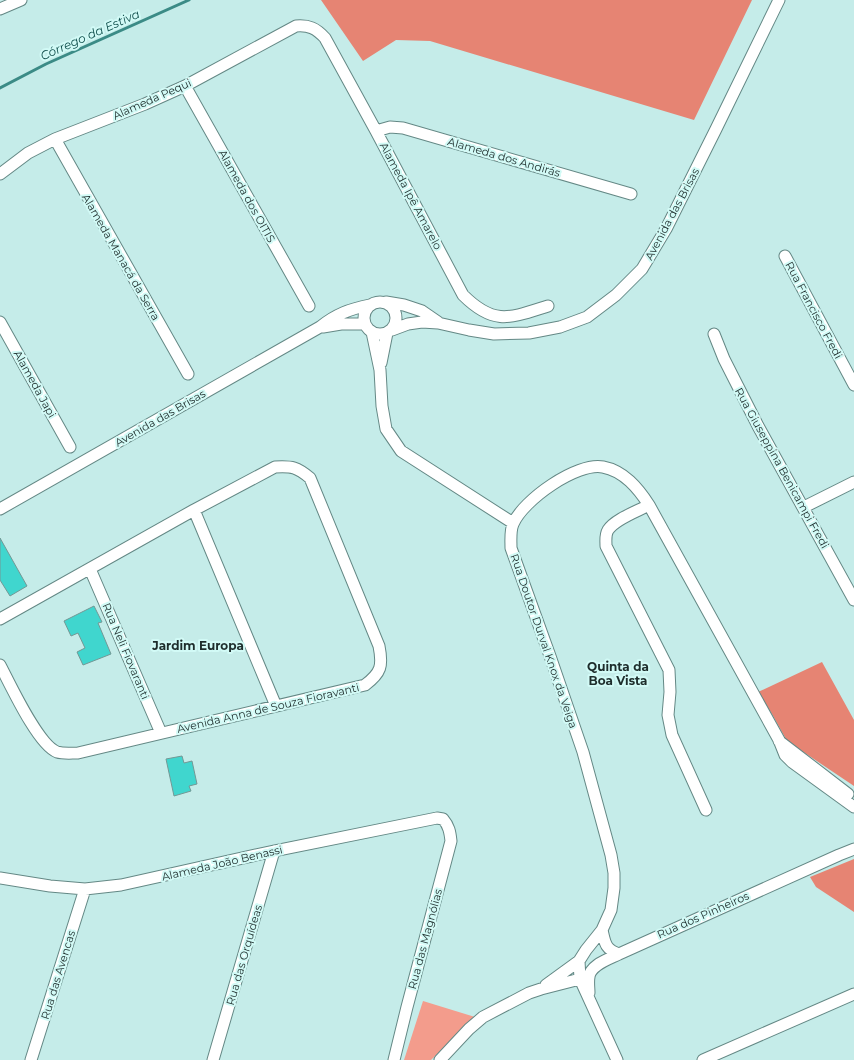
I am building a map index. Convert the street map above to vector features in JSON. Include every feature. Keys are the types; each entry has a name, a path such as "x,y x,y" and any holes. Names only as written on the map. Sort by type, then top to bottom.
{"street":[{"path":"0,9 21,0"},
{"name":"Avenida das Brisas","path":"389,331 408,324 422,322 438,323 494,334 529,333 560,327 587,317 616,295 642,269 666,229 779,0"},
{"name":"Alameda Pequi","path":"0,174 28,153 55,139 145,104 185,86 296,26 304,25"},
{"name":"Alameda Ipê Amarelo","path":"304,25 319,31 325,38 463,295 475,307 490,315 506,318 522,315 548,306"},
{"name":"Alameda dos OITIS","path":"185,86 309,306"},
{"name":"Alameda dos Andirás","path":"376,131 390,127 403,128 631,194"},
{"name":"Alameda Manacá da Serra","path":"55,139 188,374"},
{"name":"Rua Francisco Fredi","path":"785,256 854,385"},
{"path":"380,370 389,331 397,320 396,314 390,304 384,302 370,305 364,314 380,370 382,406 386,430 401,451 513,523 529,502 544,489 578,470 602,466 614,470 638,488 649,505 779,740 785,755 792,762 854,807"},
{"name":"Avenida das Brisas","path":"384,302 404,305 422,311 438,323"},
{"name":"Avenida das Brisas","path":"0,509 320,328 329,319 350,309 370,305"},
{"name":"Alameda Japi","path":"0,322 70,446"},
{"name":"Avenida das Brisas","path":"320,328 341,324 368,328"},
{"path":"368,328 376,334 389,331"},
{"name":"Rua Giuseppina Benicampi Fredi","path":"714,334 724,359 758,426 854,600"},
{"name":"Avenida Anna de Souza Fioravanti","path":"0,619 194,510 275,467 290,466 303,472 310,478 379,646 382,661 375,678 365,685 78,753 56,752 48,746 36,730 0,665"},
{"path":"804,507 854,482"},
{"path":"649,505 612,525 605,538 606,546 669,670 670,692 668,715 672,735 706,810"},
{"path":"194,510 276,706"},
{"name":"Rua Doutor Durval Knox da Veiga","path":"513,523 511,532 511,548 583,752 611,855 614,873 614,888 611,910 602,930"},
{"name":"Rua Neli Fiovaranti","path":"90,569 161,733"},
{"path":"779,740 854,799"},
{"name":"Alameda João Benassi","path":"0,878 50,886 85,889 120,885 274,851 437,818 443,819"},
{"name":"Rua das Magnólias","path":"394,1060 451,841 450,830 443,819"},
{"name":"Rua dos Pinheiros","path":"589,998 590,972 598,964 831,858 854,849"},
{"name":"Rua das Orquídeas","path":"213,1060 274,851"},
{"name":"Rua das Avencas","path":"31,1060 85,889"},
{"path":"602,930 605,945 610,951 618,954"},
{"path":"602,930 586,950 580,962 580,978 617,1060"},
{"path":"541,989 580,962"},
{"path":"440,1060 469,1029 483,1017 529,993 580,978"},
{"path":"703,1060 854,994"}],"shaded area":[{"path":"321,0 752,0 694,120 430,41 396,40 363,61"},
{"path":"822,662 854,720 854,786 787,741 758,692"},
{"path":"854,859 854,912 816,887 810,877"},
{"path":"423,1001 475,1017 431,1060 404,1060"}],"building":[{"path":"0,538 27,586 10,596 0,580"},
{"path":"94,606 102,622 98,623 111,654 83,665 77,652 85,648 78,633 71,636 64,621"},
{"path":"182,756 184,763 192,761 197,784 189,786 191,791 174,796 166,759"}],"waterway":[{"name":"Córrego da Estiva","path":"0,88 46,64 189,0"}],"district":[{"name":"Jardim Europa","path":"198,646"},
{"name":"Quinta da Boa Vista","path":"618,674"}]}
